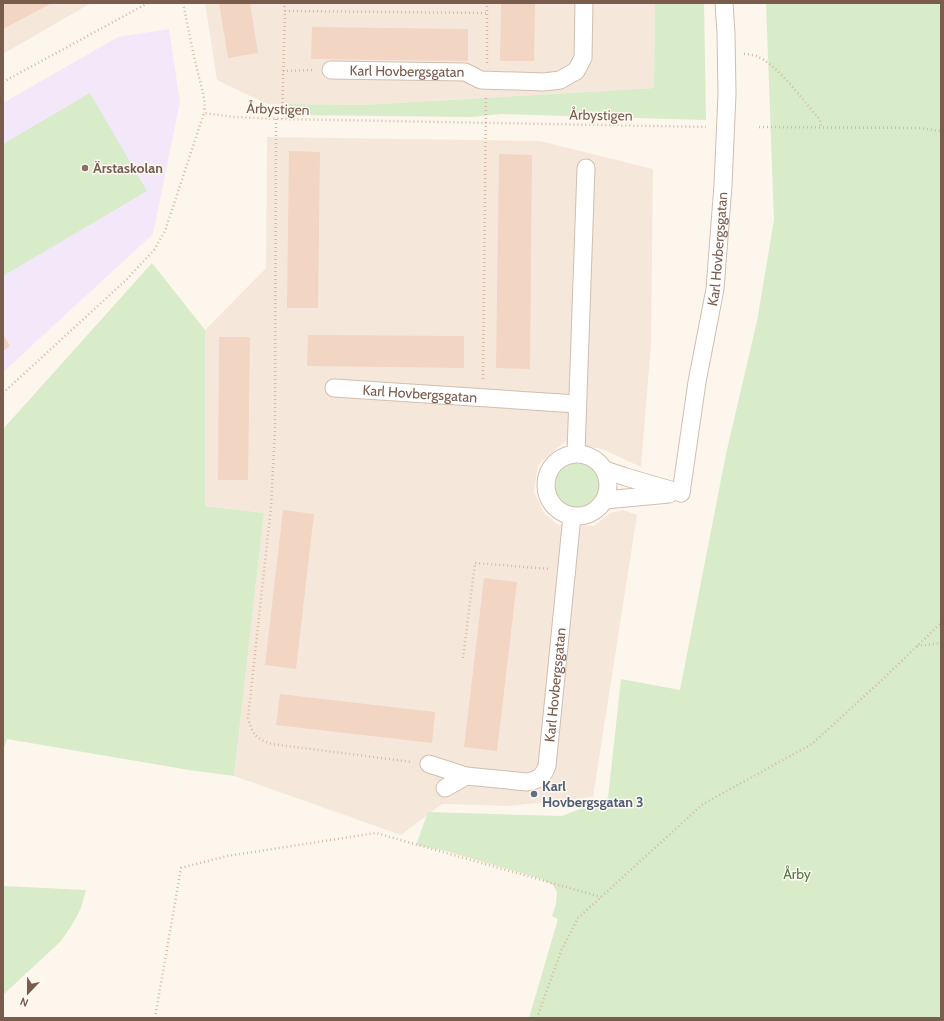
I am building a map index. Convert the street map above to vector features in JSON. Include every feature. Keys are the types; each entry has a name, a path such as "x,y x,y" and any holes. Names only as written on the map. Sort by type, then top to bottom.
{"street":[{"name":"Karl Hovbergsgatan","path":"331,70 466,72 481,80 544,82 560,80 576,71 583,58 584,3"},
{"name":"Karl Hovbergsgatan","path":"681,493 697,382 715,289 723,185 727,94 724,3"},
{"path":"576,453 586,168"},
{"name":"Karl Hovbergsgatan","path":"334,388 577,404"},
{"path":"576,453 590,456 599,462 605,470 608,480 608,490 605,500 598,509 587,515 572,516 557,509 550,502 546,493 545,483 553,464 560,458 576,453"},
{"path":"605,470 626,478 681,493"},
{"path":"605,500 681,493"},
{"name":"Karl Hovbergsgatan","path":"429,764 466,776 527,782 536,780 544,772 547,766 572,516"},
{"path":"445,788 466,776"}],"path":[{"path":"3,82 148,3"},
{"path":"3,393 143,263 154,250 165,231 204,113 205,104 184,3"},
{"path":"282,119 284,3"},
{"path":"483,398 487,3"},
{"path":"285,11 487,13"},
{"path":"726,51 756,56 765,61 786,81 816,115 820,120 821,128"},
{"path":"283,71 331,70"},
{"name":"Årbystigen","path":"204,113 234,117 276,119 706,127"},
{"path":"276,119 275,429 271,507 248,718 251,730 260,740 272,744 429,764"},
{"path":"759,128 920,128 941,131"},
{"path":"463,658 476,563 567,570"},
{"path":"537,1018 561,951 578,918 704,804 812,744 941,623"},
{"path":"916,646 941,643"},
{"path":"155,1018 181,868 227,856 376,832 601,897"}],"shaded area":[{"path":"3,3 91,3 3,54"},
{"path":"205,3 655,3 654,88 362,105 267,104 217,80"},
{"name":"Ärstaskolan","path":"169,29 180,102 153,234 3,372 3,103 118,37"},
{"path":"267,137 540,141 653,169 651,344 641,467 602,449 564,442 538,465 534,492 544,513 558,525 594,526 610,513 623,510 637,515 593,797 507,806 442,804 401,835 234,776 264,513 205,506 205,330 266,268"}],"green space":[{"path":"655,3 704,3 706,120 501,114 472,117 285,115 286,104 362,105 654,88"},
{"name":"Årby","path":"766,3 941,3 941,1018 529,1018 558,919 552,916 556,904 557,892 553,885 541,879 446,851 416,845 428,812 562,816 608,798 621,679 680,690 726,454 757,321 774,220"},
{"path":"90,93 147,191 3,276 3,144"},
{"path":"152,263 205,330 205,506 264,513 234,776 189,770 7,739 3,751 3,429"},
{"path":"572,460 582,460 595,467 602,480 602,490 595,503 582,510 572,510 563,506 556,499 552,490 552,480 556,471 563,464"},
{"path":"3,886 86,890 81,908 61,941 3,995"}],"building":[{"path":"3,3 52,3 3,29"},
{"path":"219,3 250,3 258,53 228,58"},
{"path":"501,3 535,3 534,61 500,61"},
{"path":"312,27 468,29 468,61 311,59"},
{"path":"289,151 320,152 318,308 287,308"},
{"path":"499,154 532,155 530,369 496,368"},
{"path":"3,334 10,346 3,351"},
{"path":"308,335 464,336 464,368 307,366"},
{"path":"219,337 250,337 248,480 218,480"},
{"path":"283,510 314,514 296,669 265,665"},
{"path":"484,578 517,582 497,751 464,747"},
{"path":"280,694 435,712 432,743 276,725"}],"place":[{"name":"Ärstaskolan","path":"85,168"},
{"name":"Karl Hovbergsgatan 3","path":"534,794"}]}
